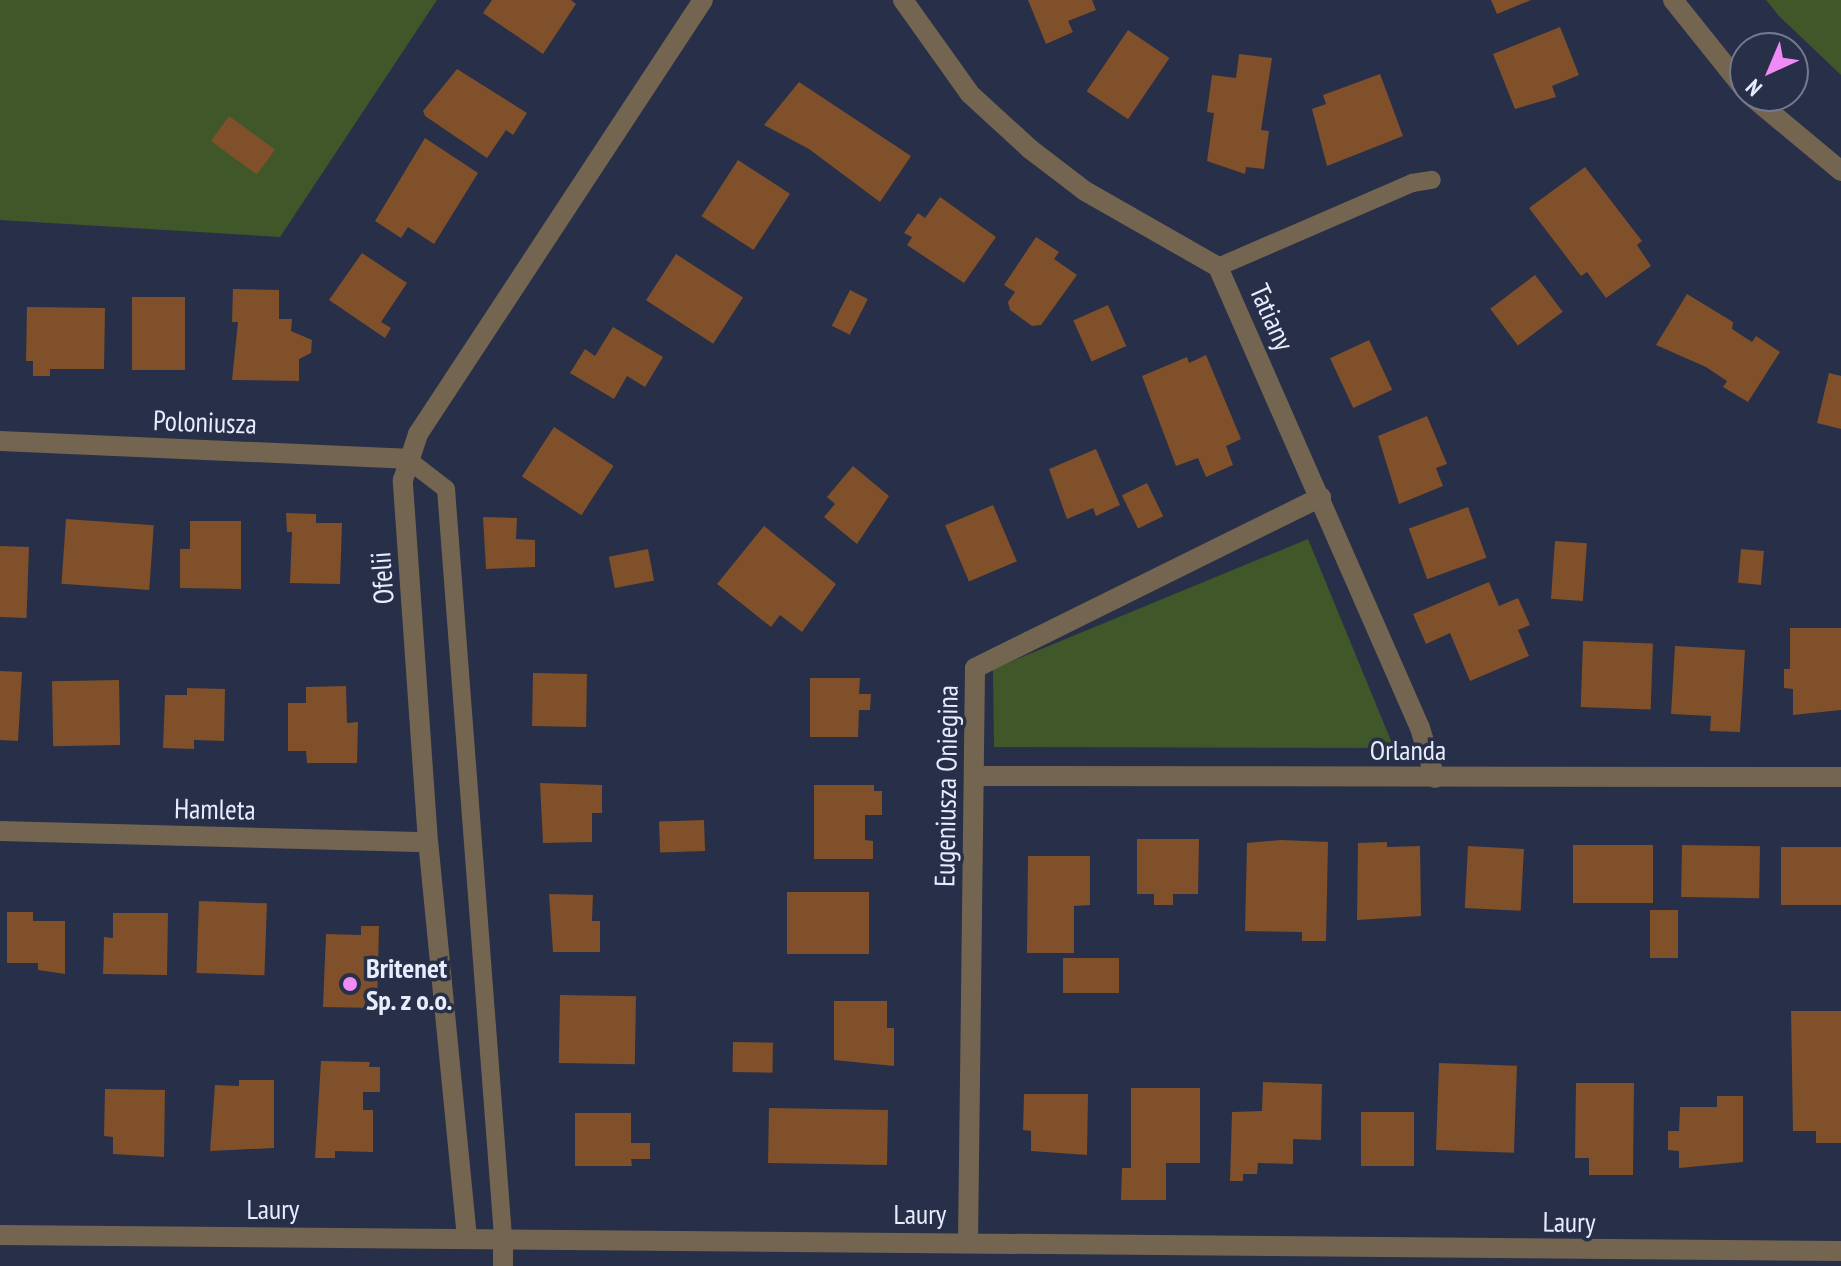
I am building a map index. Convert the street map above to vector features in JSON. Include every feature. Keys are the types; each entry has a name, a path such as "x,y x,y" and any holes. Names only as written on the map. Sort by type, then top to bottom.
{"street":[{"name":"Ofelii","path":"467,1238 428,842 403,480 407,459 418,434 703,0"},
{"name":"Tatiany","path":"903,0 970,94 1030,149 1085,191 1218,267 1420,728 1435,778"},
{"path":"1673,0 1729,70"},
{"path":"1770,112 1841,171"},
{"name":"Poloniusza","path":"0,441 407,459"},
{"name":"Eugeniusza Oniegina","path":"968,1242 975,668 1321,497"},
{"name":"Orlanda","path":"974,776 1841,777"},
{"name":"Hamleta","path":"0,831 428,842"},
{"name":"Laury","path":"0,1235 968,1242 1738,1259 1841,1251"},
{"path":"503,1237 503,1266"}],"lane":[{"path":"1218,267 1412,183 1432,180"},
{"path":"407,459 446,489 503,1237"}],"green space":[{"path":"0,0 437,0 280,237 0,220"},
{"path":"1766,0 1841,0 1841,75 1809,45 1809,32 1796,32"},
{"path":"1308,539 1394,748 994,747 993,669"}],"building":[{"path":"492,0 571,0 576,4 543,54 483,13"},
{"path":"1028,0 1092,0 1096,10 1068,21 1073,32 1046,44"},
{"path":"1491,0 1531,0 1497,14"},
{"path":"1560,27 1579,75 1552,86 1556,97 1515,109 1493,54"},
{"path":"1128,30 1169,58 1128,119 1087,91"},
{"path":"1239,54 1272,58 1261,130 1269,131 1264,169 1246,167 1245,174 1207,161 1214,113 1207,112 1212,75 1236,78"},
{"path":"457,69 527,113 513,135 506,130 487,158 425,116 423,111"},
{"path":"1380,74 1403,136 1327,166 1312,109 1326,104 1323,95"},
{"path":"799,82 911,156 880,202 809,149 764,125"},
{"path":"229,116 275,150 257,175 211,141"},
{"path":"425,138 478,173 434,244 408,227 401,238 375,221"},
{"path":"738,160 790,194 754,250 702,216"},
{"path":"1585,167 1642,241 1637,245 1651,266 1606,298 1587,272 1581,276 1529,208"},
{"path":"940,197 996,237 964,283 907,245 912,237 904,233 918,213 925,218"},
{"path":"1036,237 1059,252 1054,259 1077,275 1041,325 1032,326 1010,310 1008,302 1015,292 1004,285"},
{"path":"362,253 407,283 381,322 391,328 385,338 329,300"},
{"path":"676,254 743,298 713,344 646,300"},
{"path":"1535,275 1563,312 1518,345 1490,309"},
{"path":"233,289 279,290 279,319 292,319 291,331 312,340 311,353 299,359 299,381 232,380 238,322 232,322"},
{"path":"850,290 868,299 850,335 832,326"},
{"path":"1687,294 1733,322 1732,329 1752,342 1756,336 1780,352 1748,402 1723,387 1727,381 1706,367 1656,345"},
{"path":"132,297 185,297 185,370 132,370"},
{"path":"1108,305 1126,346 1092,362 1073,320"},
{"path":"27,307 105,308 104,369 50,369 50,376 33,376 33,361 26,361"},
{"path":"613,327 663,357 645,387 627,376 614,399 570,373 585,349 595,356"},
{"path":"1369,340 1392,390 1353,408 1330,358"},
{"path":"1206,355 1241,439 1226,446 1233,465 1206,477 1198,458 1176,466 1142,376 1187,357 1189,363"},
{"path":"1829,373 1841,376 1841,429 1817,423"},
{"path":"1427,416 1447,464 1436,468 1443,486 1399,504 1378,436"},
{"path":"554,427 614,466 581,515 522,476"},
{"path":"1096,449 1120,505 1096,516 1093,508 1067,519 1049,469"},
{"path":"853,466 889,496 857,544 824,517 835,504 827,497"},
{"path":"1147,483 1163,516 1138,529 1122,495"},
{"path":"993,505 1017,561 969,581 945,525"},
{"path":"1468,507 1486,558 1427,579 1409,529"},
{"path":"286,513 316,514 316,523 342,523 340,584 290,583 292,532 287,532"},
{"path":"483,517 517,518 516,539 535,540 535,567 486,569"},
{"path":"66,519 154,525 149,590 61,584"},
{"path":"190,521 241,521 241,589 180,588 180,549 190,549"},
{"path":"764,526 836,584 802,632 780,615 771,627 717,584"},
{"path":"1555,541 1587,543 1583,601 1551,599"},
{"path":"0,546 29,547 27,618 0,617"},
{"path":"648,549 654,580 615,588 609,557"},
{"path":"1741,549 1764,551 1761,585 1738,583"},
{"path":"1489,582 1499,606 1518,598 1530,625 1518,630 1529,656 1470,681 1450,633 1426,644 1413,614"},
{"path":"1790,628 1841,628 1841,710 1793,715 1793,689 1784,688 1784,669 1790,669"},
{"path":"1583,641 1653,643 1651,709 1581,707"},
{"path":"1675,646 1745,650 1740,732 1710,731 1711,716 1671,714"},
{"path":"0,671 22,672 18,741 0,740"},
{"path":"533,673 587,674 586,727 532,726"},
{"path":"810,678 860,678 859,694 871,694 870,710 859,710 858,737 810,737"},
{"path":"119,680 120,745 53,746 52,681"},
{"path":"346,686 347,723 358,722 357,763 307,763 306,751 288,751 288,703 306,703 306,687"},
{"path":"187,688 225,689 224,741 194,740 194,749 163,748 165,695 187,695"},
{"path":"540,783 602,785 602,813 592,813 592,842 543,843"},
{"path":"814,785 874,785 874,791 882,791 882,815 865,815 865,840 873,841 873,859 814,859"},
{"path":"704,820 705,851 660,853 659,822"},
{"path":"1137,839 1199,839 1198,894 1173,894 1173,905 1154,905 1154,894 1137,894"},
{"path":"1281,840 1328,842 1326,941 1302,941 1302,932 1245,931 1247,843"},
{"path":"1387,842 1387,847 1420,846 1421,916 1357,920 1358,843"},
{"path":"1573,845 1653,845 1653,903 1573,903"},
{"path":"1682,845 1760,846 1759,898 1681,897"},
{"path":"1468,846 1524,849 1521,911 1465,908"},
{"path":"1781,847 1841,847 1841,905 1781,905"},
{"path":"1028,856 1090,856 1090,905 1074,906 1074,953 1027,953"},
{"path":"787,892 869,892 869,954 787,954"},
{"path":"549,894 593,895 592,921 600,921 600,952 553,952"},
{"path":"199,901 267,903 264,975 196,973"},
{"path":"1650,910 1678,910 1678,958 1650,958"},
{"path":"7,912 33,912 33,921 65,921 65,974 38,970 38,963 7,963"},
{"path":"113,913 168,913 167,975 103,974 104,937 113,938"},
{"name":"Britenet Sp. z o.o.","path":"361,926 379,926 377,1008 323,1007 326,934 361,935"},
{"path":"1063,958 1119,958 1119,993 1063,993"},
{"path":"560,995 636,996 635,1064 559,1063"},
{"path":"834,1001 887,1001 887,1028 894,1028 894,1066 834,1060"},
{"path":"1791,1011 1841,1011 1841,1143 1816,1143 1816,1131 1793,1131"},
{"path":"733,1042 773,1043 772,1073 732,1072"},
{"path":"321,1061 370,1062 369,1067 380,1067 380,1092 363,1092 363,1110 373,1110 373,1152 335,1151 335,1158 315,1158"},
{"path":"1439,1063 1517,1066 1514,1153 1436,1150"},
{"path":"239,1080 274,1080 274,1148 210,1151 215,1085 239,1086"},
{"path":"1263,1082 1322,1084 1321,1140 1293,1139 1293,1164 1258,1163 1257,1174 1243,1174 1243,1181 1230,1181 1232,1112 1262,1111"},
{"path":"1576,1083 1634,1083 1633,1175 1589,1175 1589,1158 1575,1158"},
{"path":"1131,1088 1200,1088 1200,1163 1166,1163 1166,1200 1121,1200 1122,1168 1131,1168"},
{"path":"105,1089 165,1090 164,1157 113,1154 113,1137 104,1136"},
{"path":"1024,1094 1088,1094 1087,1155 1031,1151 1031,1131 1023,1130"},
{"path":"1717,1096 1743,1096 1743,1162 1679,1168 1679,1151 1668,1150 1668,1131 1679,1131 1680,1107 1717,1107"},
{"path":"769,1108 888,1110 887,1165 768,1163"},
{"path":"1361,1112 1414,1112 1414,1166 1361,1166"},
{"path":"575,1113 631,1113 631,1143 650,1143 650,1159 631,1159 632,1166 575,1166"}],"place":[{"name":"Britenet Sp. z o.o.","path":"350,984"}]}
